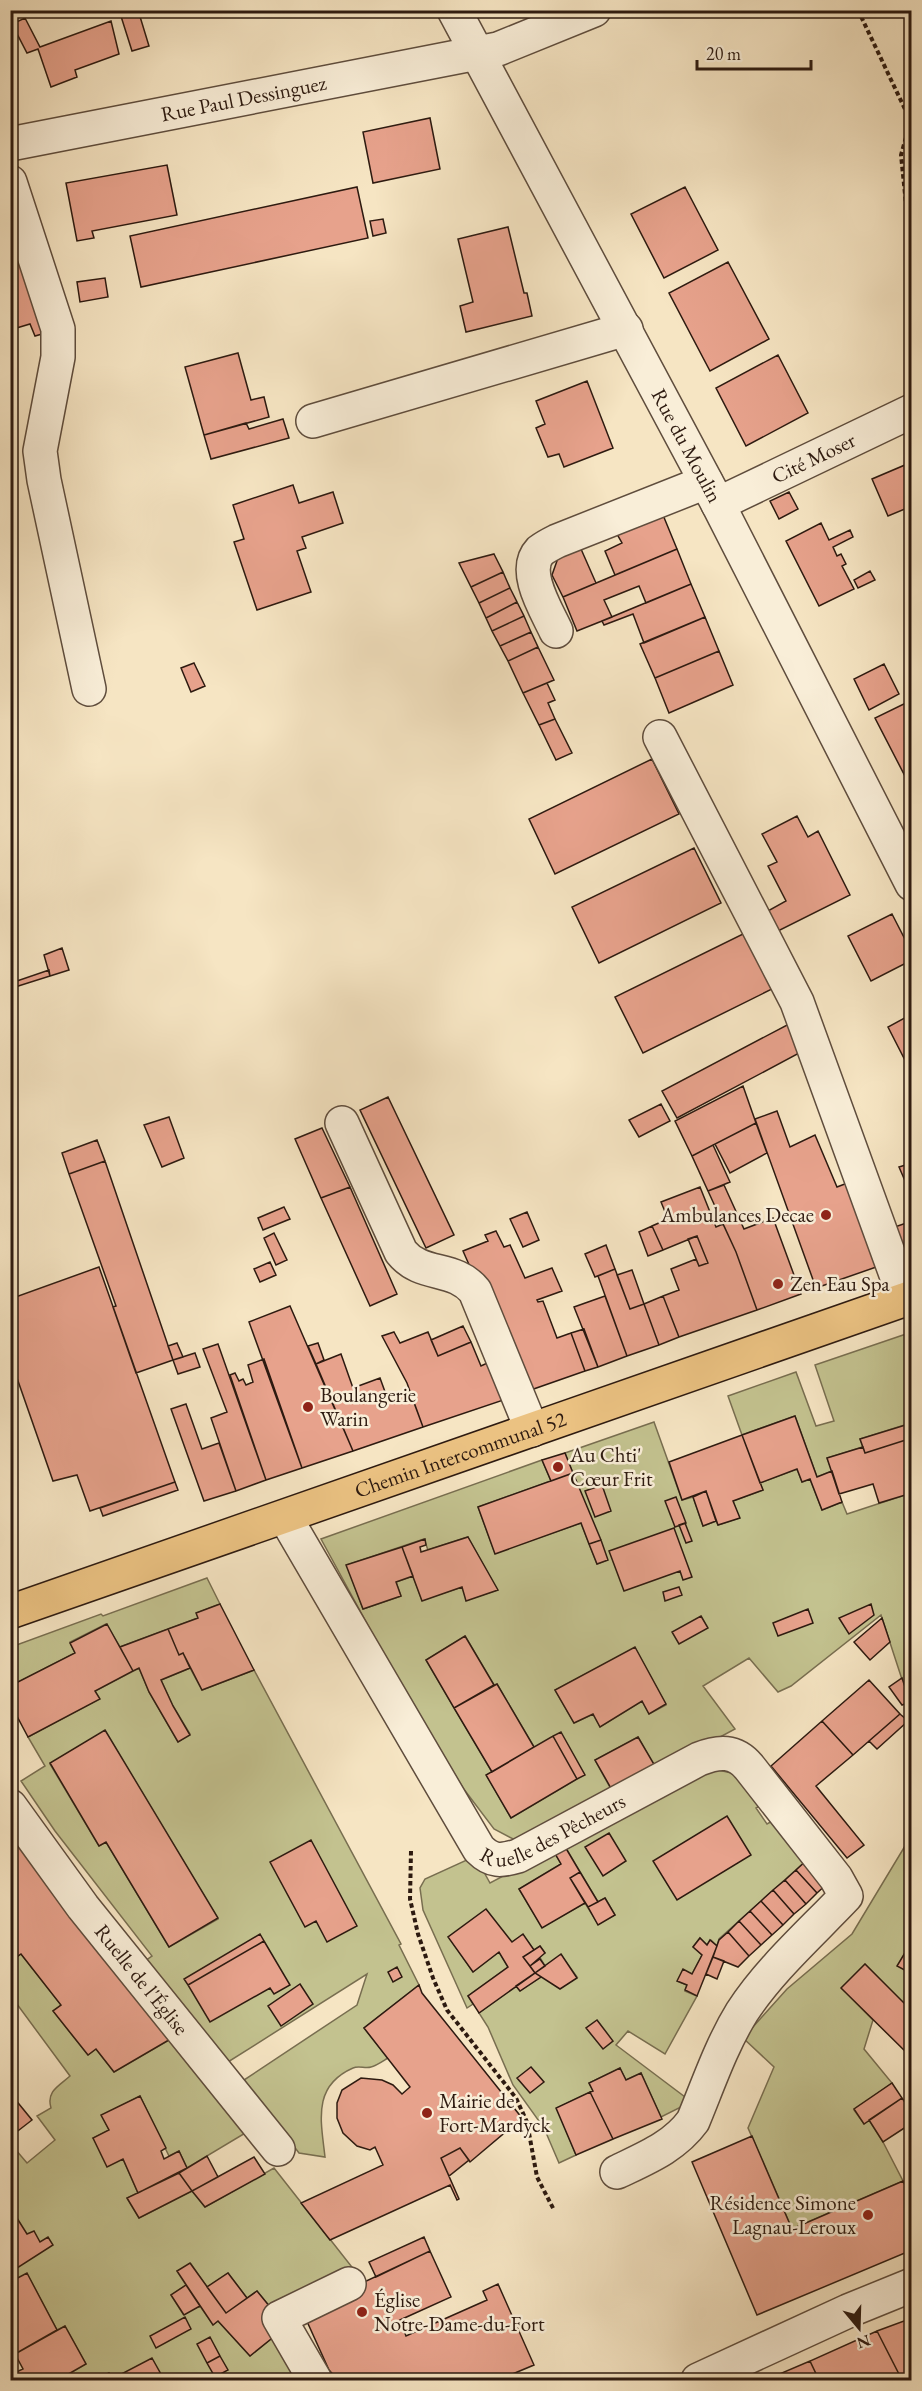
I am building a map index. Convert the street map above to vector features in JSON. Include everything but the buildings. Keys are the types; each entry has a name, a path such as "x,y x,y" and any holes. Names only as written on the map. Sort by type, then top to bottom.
{"main road":[{"name":"Chemin Intercommunal 52","path":"10,1612 908,1298"}],"street":[{"name":"Rue du Moulin","path":"454,10 712,493 912,884"},
{"name":"Rue Paul Dessinguez","path":"10,144 478,53 511,45 594,10"},
{"path":"10,182 58,329 58,357 40,451 44,480 89,689"},
{"path":"313,421 626,329"},
{"name":"Cité Moser","path":"556,631 534,580 535,561 539,553 557,541 712,493 912,411"},
{"path":"660,737 797,1002 908,1298"},
{"path":"342,1123 394,1238 405,1256 418,1267 464,1280 475,1291 532,1430"},
{"name":"Ruelle des Pêcheurs","path":"285,1517 479,1849 487,1857 503,1860 518,1856 699,1759 723,1752 735,1755 745,1762 836,1878 846,1896 763,1984 743,2010 687,2130 673,2144 618,2172"},
{"name":"Ruelle de l'Église","path":"10,1806 82,1907 278,2148"},
{"path":"315,2380 279,2318 349,2284"},
{"path":"698,2380 848,2311 912,2285"}],"path":[{"path":"858,10 911,123 901,155 906,204 912,215"},
{"path":"411,1851 410,1899 418,1934 433,1978 447,2010 516,2098 526,2122 537,2177 554,2210"}],"shaded area":[{"path":"909,1333 911,1340 911,1423 860,1439 863,1447 827,1458 832,1471 817,1477 795,1416 742,1435 728,1396 796,1372 816,1426 834,1421 815,1365"},
{"path":"654,1422 682,1500 693,1497 703,1526 716,1521 718,1525 739,1518 733,1501 763,1490 760,1483 797,1469 802,1482 810,1479 822,1510 842,1502 847,1514 911,1493 911,1707 881,1615 791,1686 778,1692 749,1658 703,1686 735,1729 657,1771 638,1737 595,1760 612,1791 519,1842 494,1829 463,1788 396,1677 321,1539 542,1460 551,1481 478,1507 495,1553 581,1523 597,1564 607,1560 565,1453","holes":["468,1537 497,1590 467,1600 462,1587 422,1600 413,1576 396,1582 401,1596 363,1609 347,1565 424,1539 428,1550","465,1636 494,1685 497,1684 534,1747 577,1779 511,1818 487,1776 492,1772 426,1660","635,1648 666,1705 649,1714 642,1701 600,1727 593,1714 574,1723 555,1690"]},
{"path":"207,1578 220,1604 197,1613 198,1618 120,1647 106,1624 70,1642 75,1653 11,1686 11,1647"},
{"path":"139,1668 149,1692 178,1742 190,1734 161,1680 190,1668 202,1690 254,1670 401,1944 399,1945 419,1985 364,2028 388,2058 373,2066 355,2067 331,2084 325,2095 321,2118 325,2157 299,2153 244,2080 357,2005 367,1974 228,2062 145,1961 152,1956 55,1831 21,1781 45,1766 28,1737 99,1699 95,1691","holes":["105,1731 218,1919 169,1947 106,1842 99,1846 50,1764"]},
{"path":"714,1769 740,1775 763,1804 756,1808 767,1824 776,1819 808,1859 719,1939 717,1946 711,1940 707,1945 700,1938 693,1947 702,1955 692,1974 683,1970 678,1981 687,1985 685,1991 697,1996 665,2054 628,2031 616,2045 685,2097 681,2107 661,2117 641,2073 626,2080 620,2068 589,2083 593,2091 557,2108 576,2155 559,2163 544,2128 513,2085 488,2027 479,2013 516,1986 520,1991 541,1977 577,1977 561,1955 545,1966 539,1956 545,1953 540,1946 534,1950 523,1935 512,1942 449,1937 473,1972 499,1952 508,1967 468,1996 473,2004 467,2008 423,1910 420,1888 425,1879 471,1858 480,1865 490,1883 553,1850 561,1864 519,1889 542,1927 585,1903 598,1924 615,1915 605,1898 598,1902 564,1845"},
{"path":"911,1836 911,2011 865,1964 842,1988 873,2020 864,2049 892,2083 854,2110 864,2124 869,2120 903,2181 792,2229 748,2128 774,2067 743,2038 787,1989 852,1934"},
{"path":"21,1954 61,2005 53,2011 88,2055 96,2049 114,2072 174,2037 247,2132 187,2168 179,2151 169,2156 140,2096 102,2115 109,2130 93,2138 123,2159 138,2193 127,2198 139,2218 192,2191 205,2207 274,2168 355,2271 275,2313 257,2291 247,2298 228,2273 207,2287 191,2264 177,2271 186,2285 171,2295 183,2314 200,2306 213,2325 218,2321 250,2356 276,2335 303,2380 153,2380 161,2376 112,2379 109,2373 95,2380 58,2380 86,2364 65,2326 57,2330 27,2274 11,2282 10,2143 27,2163 55,2140 37,2116 51,2108 52,2093 70,2076 11,1996 11,1958 13,1960"}],"place":[{"name":"Ambulances Decae","path":"826,1215"},
{"name":"Zen Eau Spa","path":"778,1284"},
{"name":"Boulangerie Warin","path":"308,1407"},
{"name":"Au Chti' Cœur Frit","path":"558,1467"},
{"name":"Mairie de Fort-Mardyck","path":"427,2113"},
{"name":"Résidence Simone Lagnau-Leroux","path":"868,2215"},
{"name":"Église Notre-Dame-du-Fort","path":"362,2312"}]}
